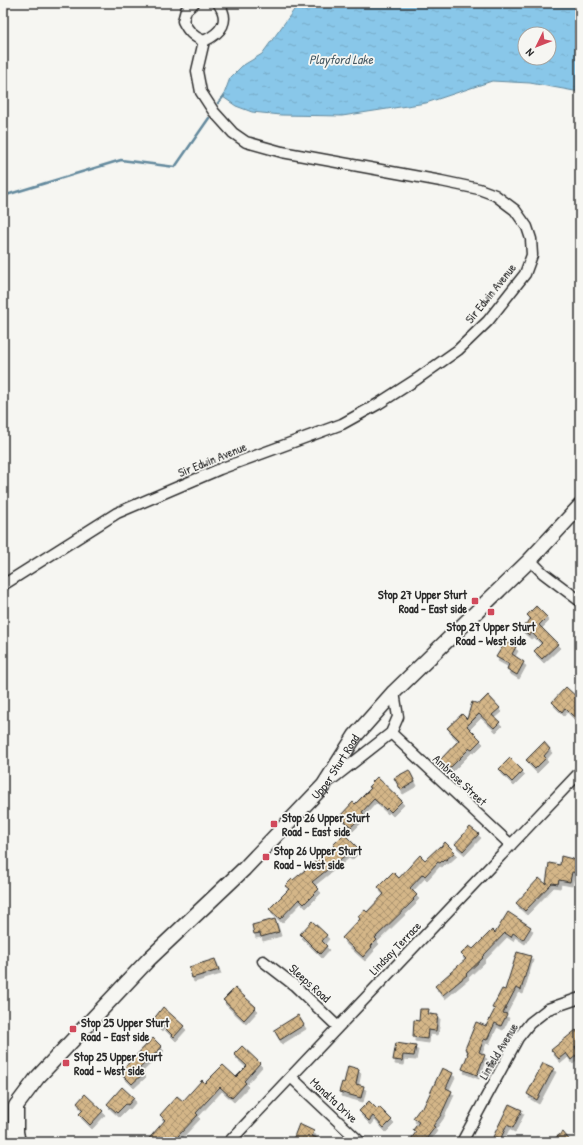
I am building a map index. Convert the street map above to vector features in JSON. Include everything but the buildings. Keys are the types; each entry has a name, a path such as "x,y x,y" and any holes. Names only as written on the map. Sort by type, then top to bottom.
{"main road":[{"name":"Upper Sturt Road","path":"12,1136 16,1106 37,1078 150,959 244,869 324,785 355,736 394,692 530,560 580,506"}],"street":[{"path":"194,3 186,10 183,21 191,34 204,41 213,37 222,27 224,16 218,3"},
{"name":"Sir Edwin Avenue","path":"3,585 117,513 220,469 342,424 378,404 458,350 488,321 525,274 532,255 531,239 527,227 515,210 495,195 441,181 282,152 246,142 233,133 214,112 201,92 197,71 204,41"},
{"path":"530,560 543,573 580,601"},
{"path":"324,785 391,733 398,717 394,692"},
{"name":"Ambrose Street","path":"391,733 511,845"},
{"name":"Lindsay Terrace","path":"229,1142 580,772"},
{"name":"Sleeps Road","path":"263,961 294,984 338,1027"},
{"name":"Linfield Avenue","path":"462,1142 518,1038 530,1023 548,1009 580,998"},
{"name":"Monalta Drive","path":"291,1077 360,1142"}],"water":[{"name":"Playford Lake","path":"299,3 580,3 580,92 530,83 492,81 426,103 342,116 281,115 252,112 236,106 223,97 230,78 242,66 262,54"}],"waterway":[{"path":"218,103 224,96"},
{"path":"3,196 121,160 175,167 209,118"}],"place":[{"name":"Stop 27 Upper Sturt Road - East side","path":"475,601"},
{"name":"Stop 27 Upper Sturt Road - West side","path":"491,612"},
{"name":"Stop 26 Upper Sturt Road - East side","path":"274,824"},
{"name":"Stop 26 Upper Sturt Road - West side","path":"266,857"},
{"name":"Stop 25 Upper Sturt Road - East side","path":"73,1029"},
{"name":"Stop 25 Upper Sturt Road - West side","path":"66,1063"}]}
